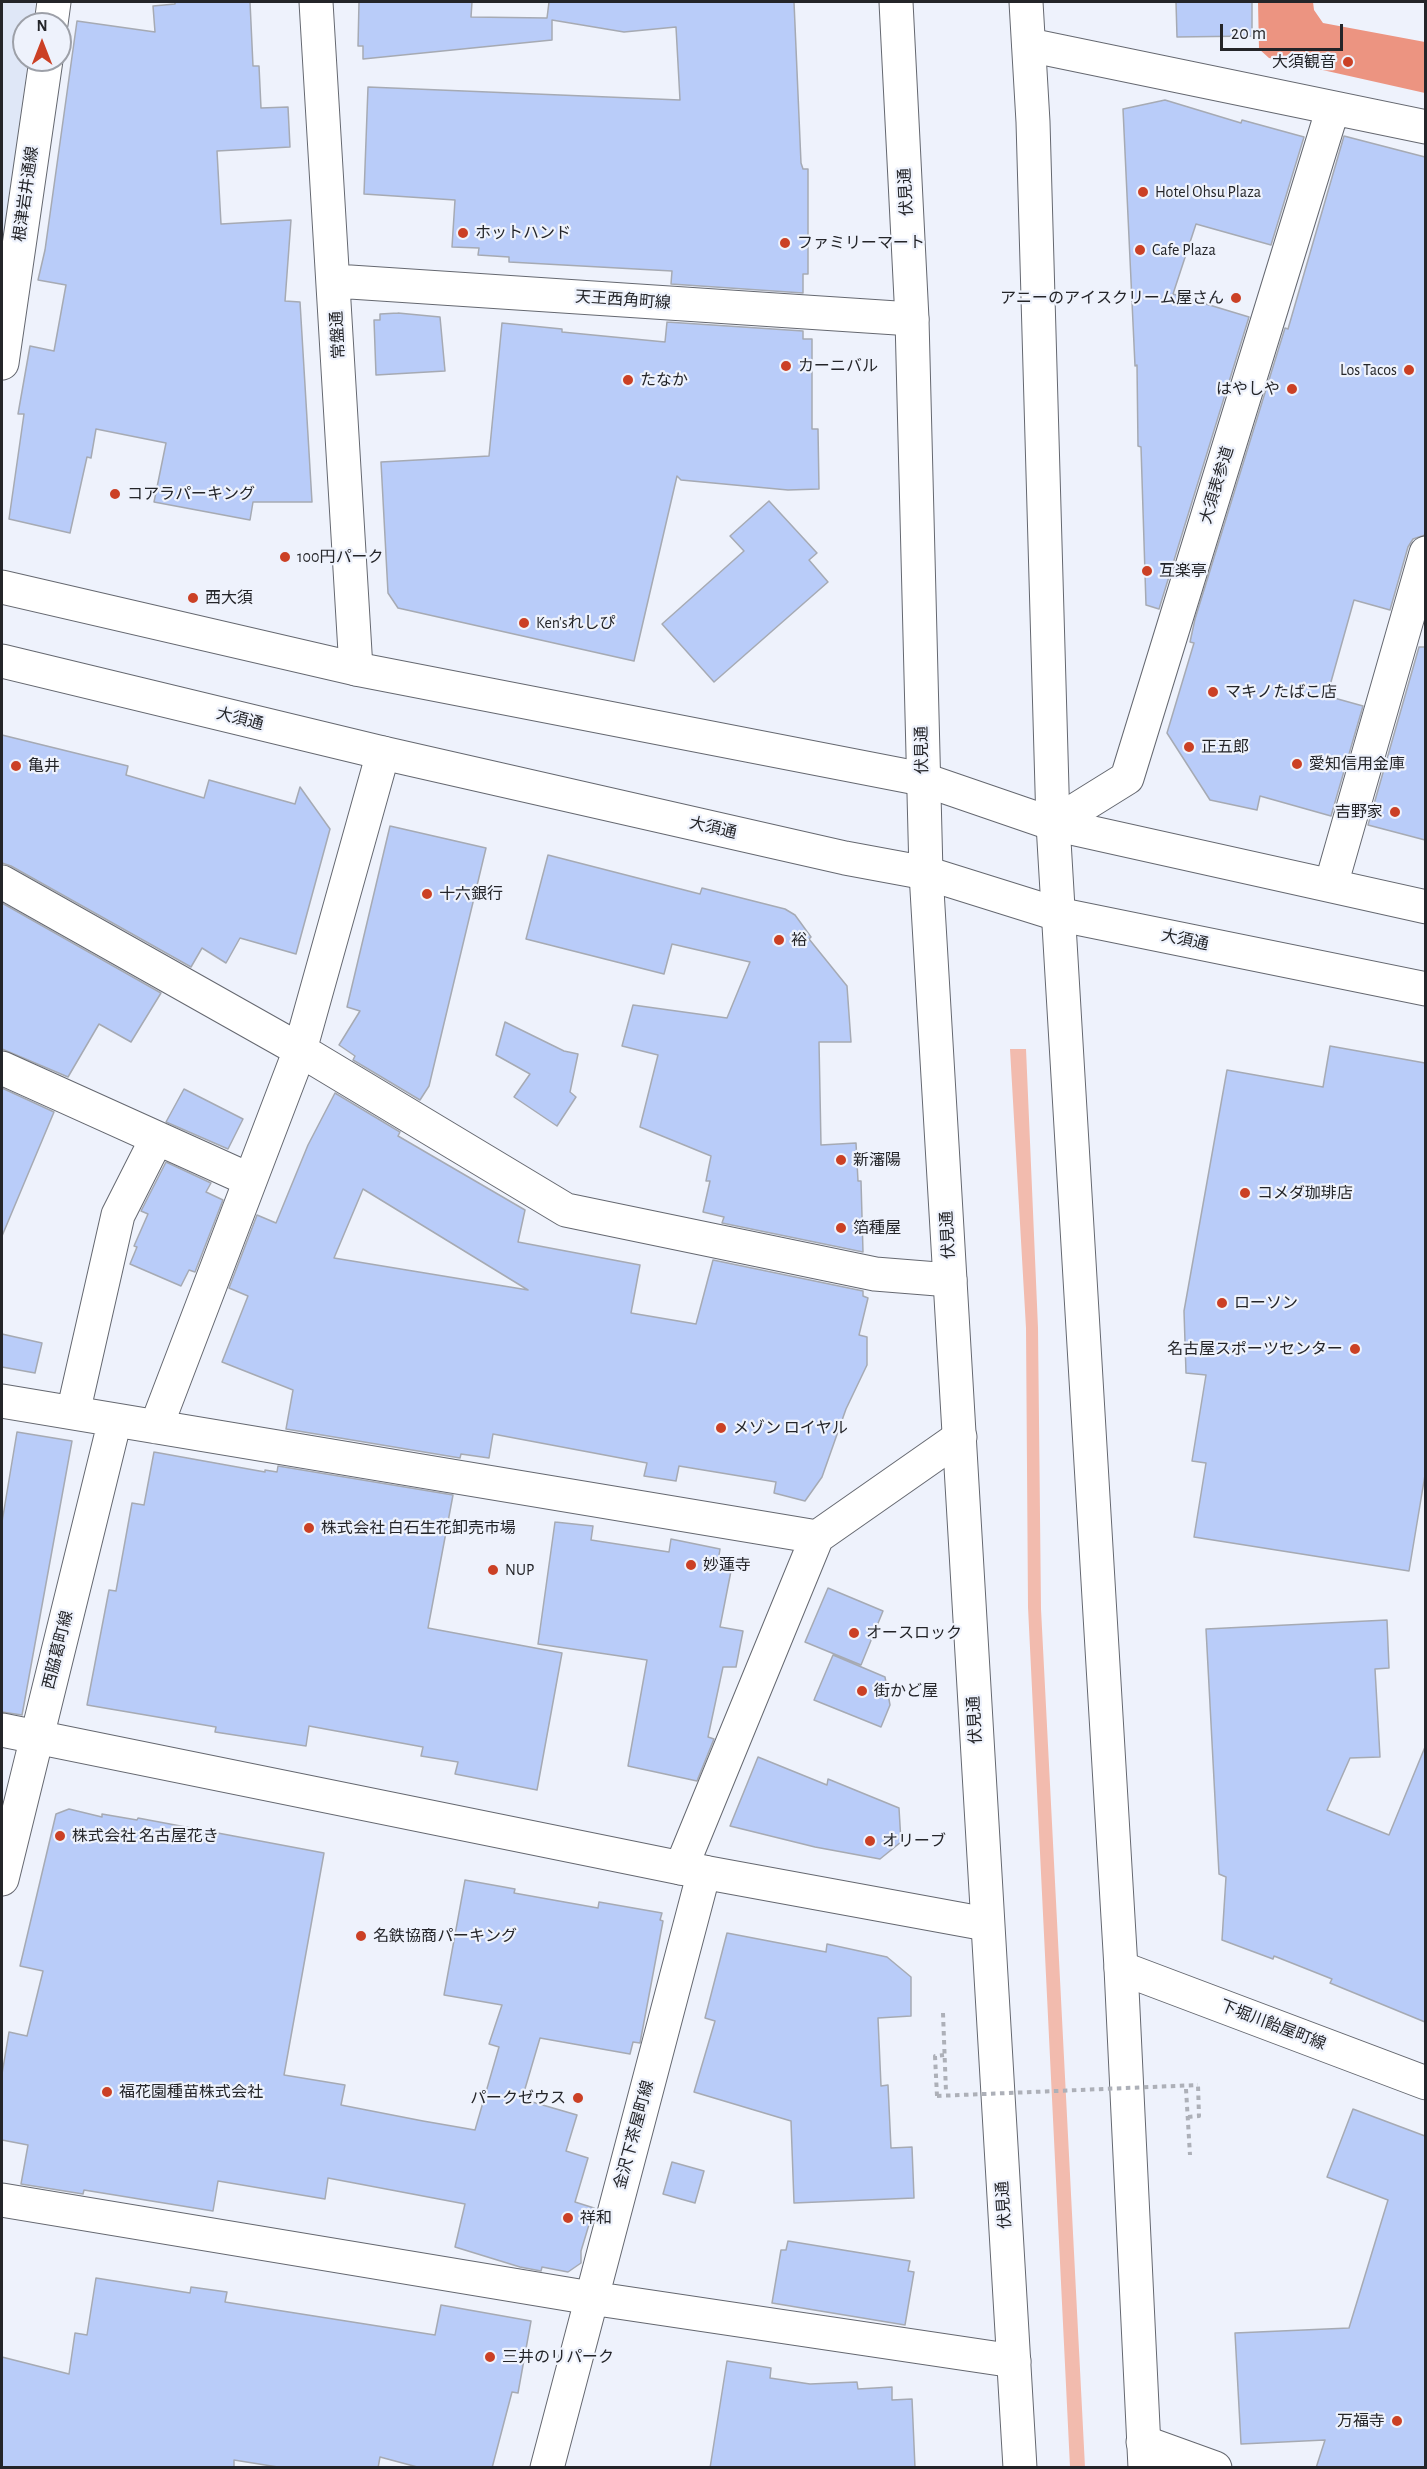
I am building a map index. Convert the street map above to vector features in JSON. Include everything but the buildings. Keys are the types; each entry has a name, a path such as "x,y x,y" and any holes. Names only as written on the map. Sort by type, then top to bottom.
{"main road":[{"name":"常盤通","path":"316,2 335,281 356,669"},
{"name":"伏見通","path":"896,2 912,319 926,873 986,1924 1020,2468"},
{"path":"1026,2 1057,914 1121,1968 1144,2455 1215,2468"},
{"path":"1029,45 1425,127"},
{"name":"根津岩井通線","path":"2,363 44,72"},
{"name":"大須表参道","path":"1053,824 1127,778 1333,108"},
{"name":"天王西角町線","path":"335,281 912,319"},
{"path":"1331,885 1425,553"},
{"path":"2,587 356,669 922,779 1053,824 1425,908"},
{"name":"大須通","path":"2,661 383,753 845,858 926,873 1057,914 1425,989"},
{"path":"156,1427 300,1050 383,753"},
{"path":"2,882 300,1050 566,1210 875,1274 950,1280"},
{"path":"2,1068 250,1180"},
{"path":"73,1413 118,1215 157,1138"},
{"path":"2,1401 817,1537 960,1437"},
{"name":"西脇葛町線","path":"2,1880 115,1420"},
{"name":"金沢下茶屋町線","path":"547,2468 591,2298 692,1870 817,1537"},
{"path":"2,1730 692,1870 986,1924"},
{"name":"下堀川飴屋町線","path":"1121,1968 1425,2083"},
{"path":"2,2200 591,2298 1014,2361"}],"path":[{"path":"943,2013 946,2092"},
{"path":"944,2055 935,2055 937,2096 1198,2085 1199,2116 1188,2117"},
{"path":"1186,2089 1190,2155"}],"shaded area":[{"path":"2,2 36,2 35,12 12,12 12,72 26,72 2,251"},
{"path":"1258,2 1313,2 1314,10 1323,23 1425,42 1425,93 1269,58 1259,49"},
{"path":"1010,1049 1026,1049 1038,1328 1041,1609 1085,2467 1070,2467 1028,1607 1026,1328"}],"place":[{"name":"大須観音","path":"1348,62"},
{"name":"Hotel Ohsu Plaza","path":"1143,192"},
{"name":"ホットハンド","path":"463,233"},
{"name":"ファミリーマート","path":"785,243"},
{"name":"Cafe Plaza","path":"1140,250"},
{"name":"アニーのアイスクリーム屋さん","path":"1236,298"},
{"name":"カーニバル","path":"786,366"},
{"name":"Los Tacos","path":"1409,370"},
{"name":"たなか","path":"628,380"},
{"name":"はやしや","path":"1292,389"},
{"name":"コアラパーキング","path":"115,494"},
{"name":"100円パーク","path":"285,557"},
{"name":"互楽亭","path":"1147,571"},
{"name":"西大須","path":"193,598"},
{"name":"Ken'sれしぴ","path":"524,623"},
{"name":"マキノたばこ店","path":"1213,692"},
{"name":"正五郎","path":"1189,747"},
{"name":"愛知信用金庫","path":"1297,764"},
{"name":"亀井","path":"16,766"},
{"name":"吉野家","path":"1395,812"},
{"name":"十六銀行","path":"427,894"},
{"name":"裕","path":"779,940"},
{"name":"新瀋陽","path":"841,1160"},
{"name":"コメダ珈琲店","path":"1245,1193"},
{"name":"箔種屋","path":"841,1228"},
{"name":"ローソン","path":"1222,1303"},
{"name":"名古屋スポーツセンター","path":"1355,1349"},
{"name":"メゾン ロイヤル","path":"721,1428"},
{"name":"株式会社 白石生花卸売市場","path":"309,1528"},
{"name":"妙蓮寺","path":"691,1565"},
{"name":"NUP","path":"493,1570"},
{"name":"オースロック","path":"854,1633"},
{"name":"街かど屋","path":"862,1691"},
{"name":"株式会社 名古屋花き","path":"60,1836"},
{"name":"オリーブ","path":"870,1841"},
{"name":"名鉄協商パーキング","path":"361,1936"},
{"name":"福花園種苗株式会社","path":"107,2092"},
{"name":"パークゼウス","path":"578,2098"},
{"name":"祥和","path":"568,2218"},
{"name":"三井のリパーク","path":"490,2357"},
{"name":"万福寺","path":"1397,2421"}]}
